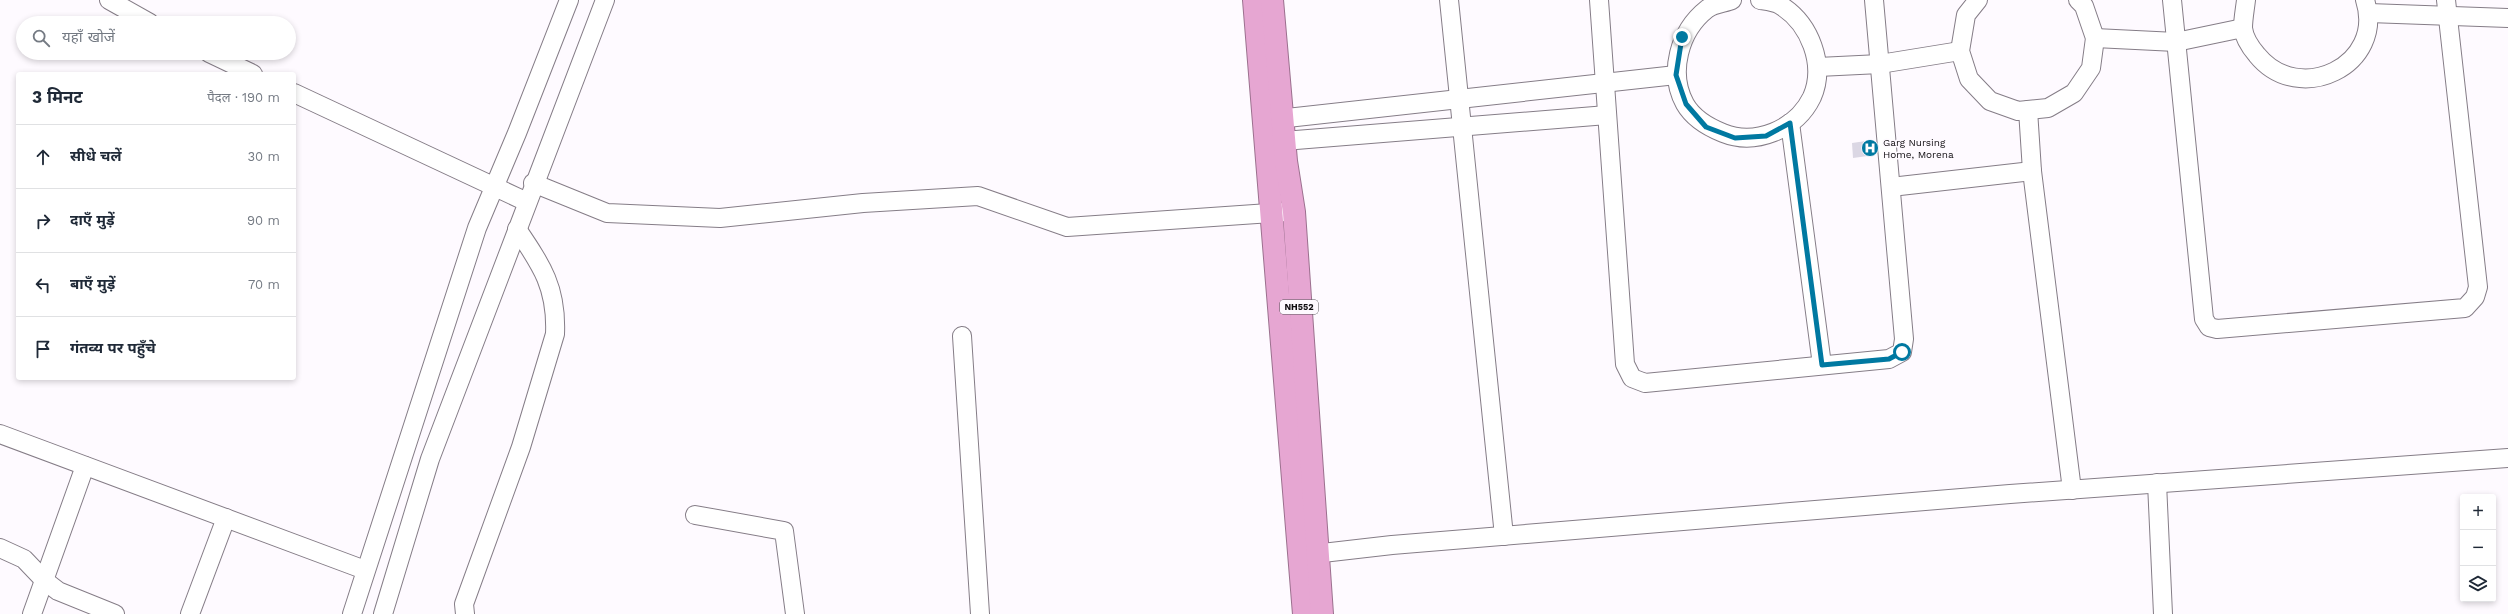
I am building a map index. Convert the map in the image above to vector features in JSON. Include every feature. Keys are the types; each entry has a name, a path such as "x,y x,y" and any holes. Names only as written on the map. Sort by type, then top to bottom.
{"highway":[{"name":"NH552","path":"1254,0 1274,131 1294,212 1309,554 1304,614"},
{"name":"NH552","path":"1272,0 1274,131 1272,212 1309,554 1322,614"}],"street":[{"path":"109,0 138,16"},
{"path":"352,614 477,228 569,0"},
{"path":"383,614 430,459 533,183 605,0"},
{"path":"1448,0 1504,536"},
{"path":"1599,0 1625,364 1632,378 1645,383 1889,359 1902,352 1904,339 1874,0"},
{"path":"1732,0 1707,8 1682,37 1676,75 1686,104 1706,127 1735,138 1766,136 1790,123 1812,97 1818,67 1808,30 1780,4 1760,0"},
{"path":"1970,80 1960,51 1966,15 1978,0"},
{"path":"1935,55 1970,80 1990,101 2018,111 2048,108 2074,93 2091,68 2095,38 2084,6 2078,0"},
{"path":"2172,0 2204,319 2209,327 2217,329 2465,308 2475,297 2478,287 2447,9"},
{"path":"2246,0 2243,28 2251,48 2264,64 2282,75 2302,79 2323,77 2342,68 2357,53 2366,34 2367,6 2447,9 2508,18"},
{"path":"2095,38 2176,42 2243,28"},
{"path":"1818,67 1880,64 1960,51"},
{"path":"224,60 249,72"},
{"path":"1274,131 1459,101 1605,82 1676,75"},
{"path":"296,94 527,202"},
{"path":"2028,110 2032,171 2072,490"},
{"path":"1274,131 1462,126 1608,115"},
{"path":"1790,123 1822,365"},
{"path":"1891,187 2032,171"},
{"path":"533,183 607,213 720,218 863,203 978,196 1067,227 1272,212 1294,212"},
{"path":"465,614 464,604 521,447 555,334 556,315 549,280 541,264 517,229"},
{"path":"962,336 980,614"},
{"path":"0,434 365,570"},
{"path":"1309,554 1504,536 2157,483 2508,458"},
{"path":"32,614 85,466"},
{"path":"2157,483 2163,614"},
{"path":"695,515 784,531 795,614"},
{"path":"190,614 226,518"},
{"path":"0,548 24,559 45,581 58,591 115,614"}],"building":[{"path":"1873,140 1875,155 1853,158 1852,143"}],"place":[{"name":"Garg Nursing Home, Morena","path":"1870,148"}],"route":[{"path":"1682,37 1676,75 1686,104 1706,127 1735,138 1766,136 1790,123 1822,365 1889,359 1902,352"}]}
